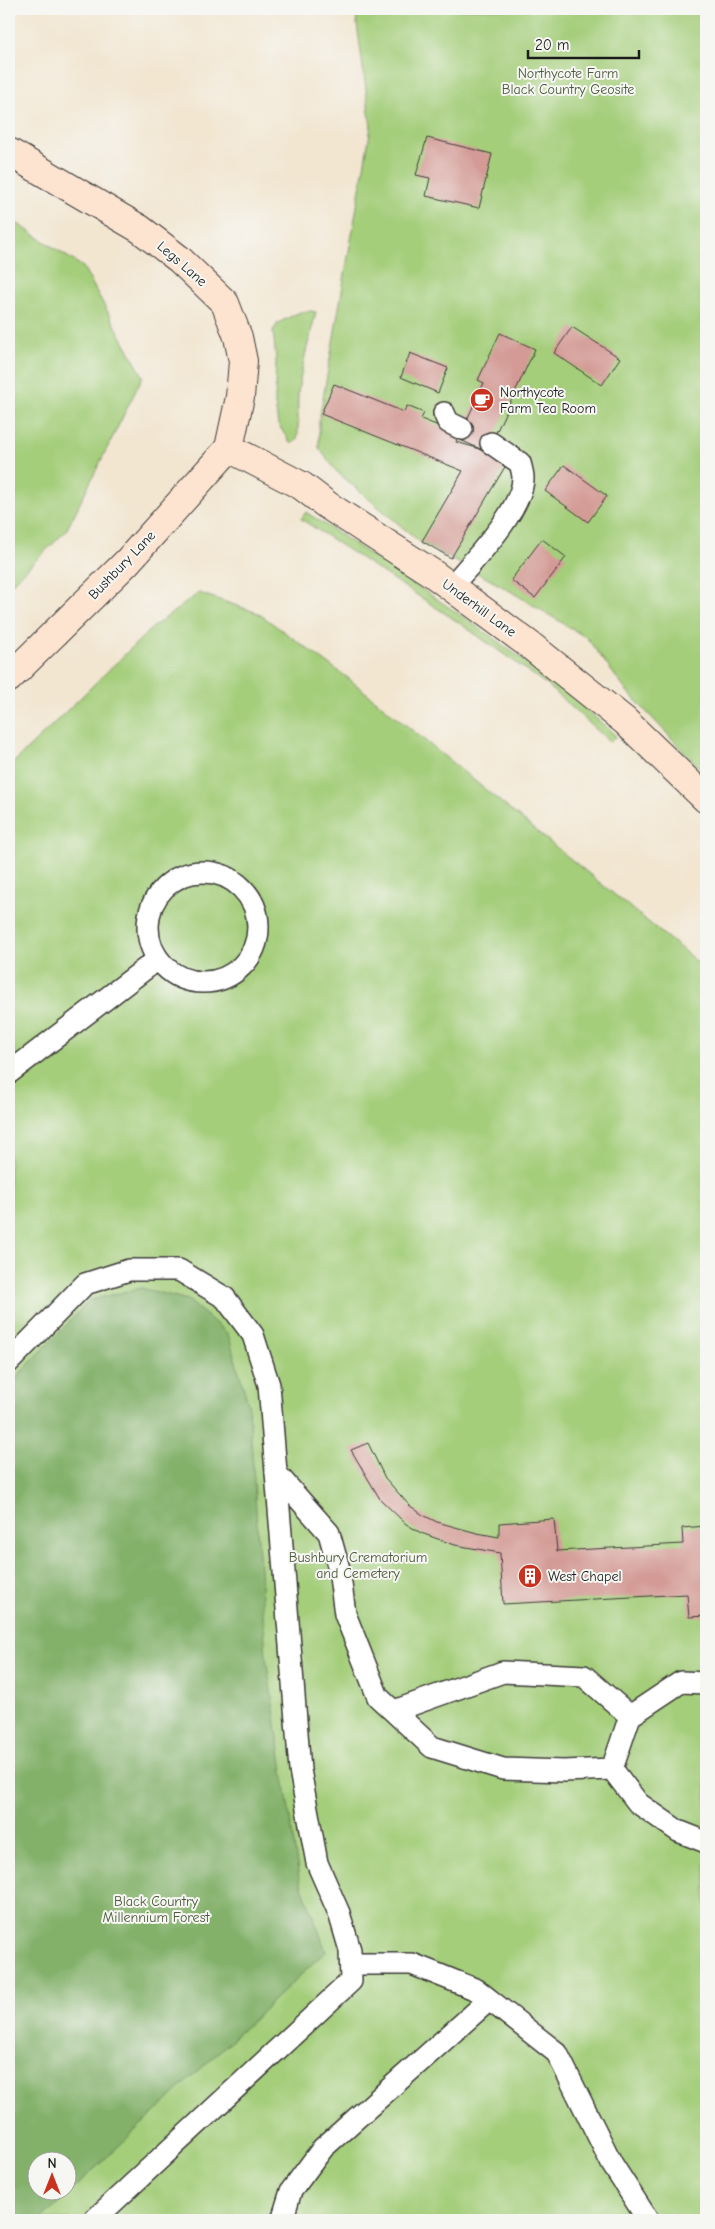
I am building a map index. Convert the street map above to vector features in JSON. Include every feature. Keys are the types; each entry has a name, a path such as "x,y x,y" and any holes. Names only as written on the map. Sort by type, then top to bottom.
{"street":[{"name":"Legs Lane","path":"9,152 140,229 179,259 224,303 238,337 243,361 240,397 230,448"},
{"name":"Underhill Lane","path":"230,448 302,486 326,505 450,588 531,646 625,721 706,799"},
{"name":"Bushbury Lane","path":"9,678 128,562 230,448"}],"lane":[{"path":"444,413 448,422 462,429"},
{"path":"450,588 513,510 520,491 523,478 520,463 491,443"},
{"path":"209,872 226,877 241,887 252,901 258,919 258,936 252,954 240,968 224,978 206,982 188,980 172,972 158,959 150,943 148,925 152,908 161,893 174,880 191,874 209,872"},
{"path":"9,1073 158,959"},
{"path":"9,1362 85,1284 129,1270 179,1270 225,1298 253,1336 269,1385 300,1770 317,1863 339,1912 350,1950 351,1980 94,2220"},
{"path":"276,1473 329,1533 339,1569 345,1614 378,1697 432,1747 503,1769 564,1771 612,1769"},
{"path":"394,1711 503,1672 584,1676 630,1716"},
{"path":"612,1769 630,1716 681,1682 706,1683"},
{"path":"612,1769 638,1803 678,1832 706,1842"},
{"path":"351,1964 412,1964 477,1990 557,2053 612,2164 648,2220"},
{"path":"282,2220 291,2191 323,2148 489,2000"}],"green space":[{"name":"Northycote Farm Black Country Geosite","path":"355,9 706,9 706,775 625,689 587,638 505,588 420,542 337,472 319,448 319,421 371,127"},
{"path":"9,218 83,267 143,376 66,531 9,586"},
{"path":"300,312 316,312 299,385 297,440 291,444 278,424 275,405 276,358 273,331 278,323"},
{"path":"306,512 468,620 565,690 616,736 610,742 546,684 458,622 301,519"},
{"name":"Bushbury Crematorium and Cemetery","path":"199,593 258,613 348,678 706,969 706,2220 9,2220 9,767 153,627"},
{"name":"Black Country Millennium Forest","path":"141,1288 188,1300 228,1334 249,1407 266,1657 299,1878 326,1951 78,2184 78,2152 28,2152 28,2202 59,2202 40,2220 9,2220 9,1385 90,1300"}],"building":[{"path":"427,138 492,154 479,208 426,196 430,178 416,175"},
{"path":"572,327 620,358 602,385 554,353"},
{"path":"500,333 535,349 487,452 458,439 484,383 478,380"},
{"path":"410,353 448,368 438,393 401,377"},
{"path":"334,384 404,412 407,406 424,413 421,419 459,434 456,442 477,448 506,465 451,558 422,541 463,471 321,414"},
{"path":"564,465 607,496 588,522 545,491"},
{"path":"542,539 566,557 535,598 511,580"},
{"path":"368,1443 385,1478 409,1505 437,1522 477,1533 499,1537 499,1523 554,1519 557,1551 683,1544 682,1528 706,1526 706,1616 689,1617 687,1594 503,1604 500,1553 455,1545 421,1533 406,1524 380,1499 351,1450"}],"place":[{"name":"Northycote Farm Tea Room","path":"482,400"},
{"name":"West Chapel","path":"530,1576"}]}
